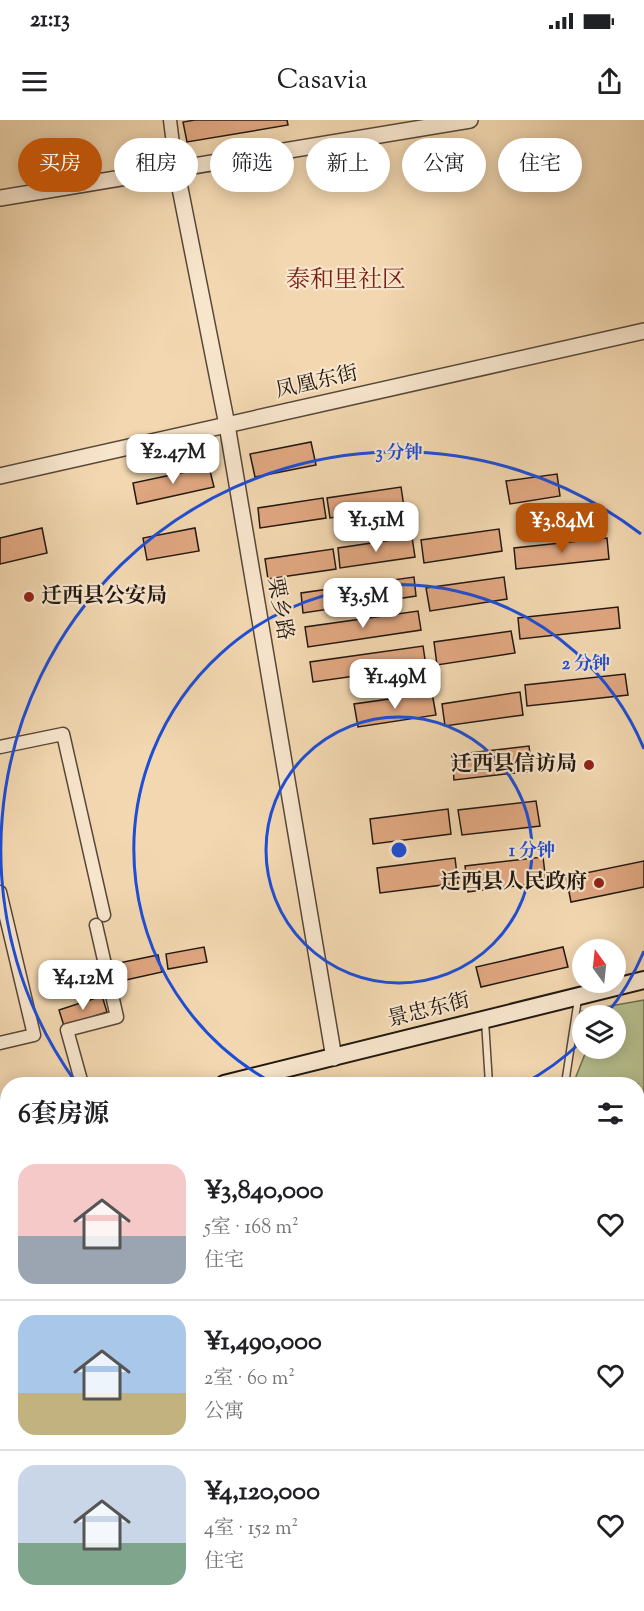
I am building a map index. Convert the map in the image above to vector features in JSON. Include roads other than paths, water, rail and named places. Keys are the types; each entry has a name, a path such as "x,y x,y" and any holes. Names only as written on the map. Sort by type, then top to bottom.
{"main road":[{"name":"景忠东街","path":"254,1077 644,980"}],"street":[{"path":"170,120 172,138"},
{"path":"198,164 470,120"},
{"path":"0,198 114,179"},
{"name":"栗乡路","path":"181,192 227,425 334,1058"},
{"name":"凤凰东街","path":"0,476 644,332"},
{"path":"0,747 63,734 117,1017 67,1030 80,1077"},
{"path":"0,892 34,1035 0,1043"}],"lane":[{"path":"566,1077 579,997"},
{"path":"485,1020 489,1077"}],"place":[{"name":"迁西县公安局","path":"29,597"},
{"name":"迁西县信访局","path":"589,765"},
{"name":"迁西县人民政府","path":"599,883"}],"district":[{"name":"泰和里社区","path":"346,281"}]}
